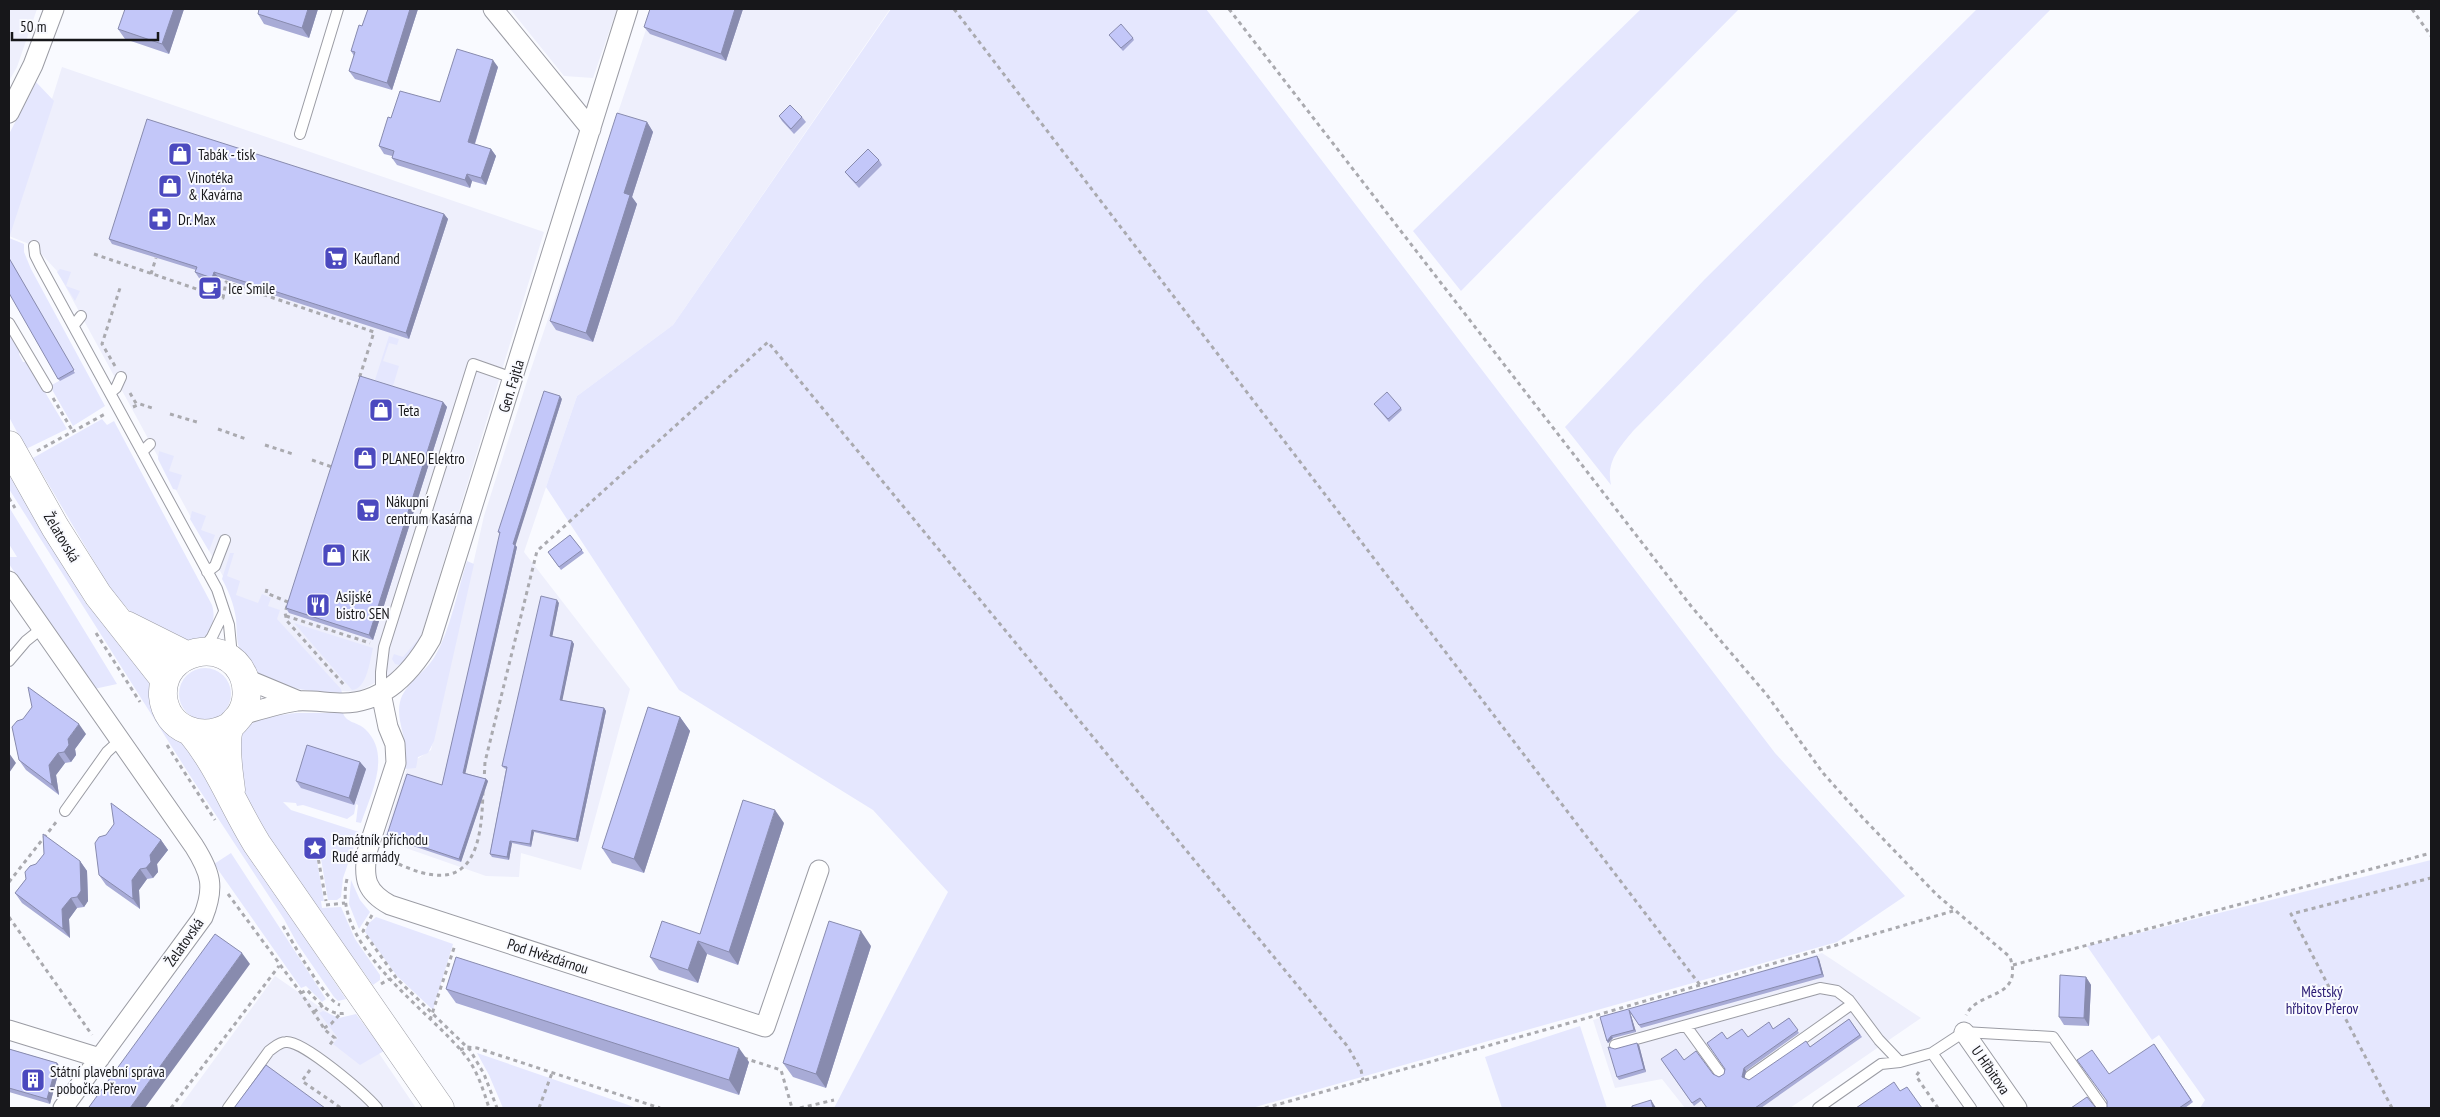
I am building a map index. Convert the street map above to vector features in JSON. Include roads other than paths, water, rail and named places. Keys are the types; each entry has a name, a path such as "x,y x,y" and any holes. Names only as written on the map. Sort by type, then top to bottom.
{"main road":[{"name":"Želatovská","path":"19,450 88,580 145,656 166,680"},
{"name":"Želatovská","path":"122,624 194,653 216,652 240,671"},
{"path":"194,653 169,670 164,698 167,711 179,726 191,732 210,734 235,721"},
{"path":"231,792 228,758 235,721 247,697 240,671"},
{"path":"191,732 203,747 231,792 240,815 257,844 440,1108"}],"street":[{"path":"9,113 33,65 54,9"},
{"path":"492,9 591,129"},
{"name":"Gen. Fajtla","path":"235,721 299,701 357,702 382,693 408,672 420,658 431,639 628,9"},
{"name":"Želatovská","path":"9,581 194,846 208,873 210,881 210,898 203,917 63,1108"},
{"name":"Gen. Fajtla","path":"240,671 299,701"},
{"name":"Pod Hvězdárnou","path":"382,693 388,727 394,744 396,763 366,852 365,868 368,888 377,898 390,905 765,1028 819,870"},
{"path":"9,1030 102,1055"},
{"name":"U Hřbitova","path":"1964,1032 2017,1108"}],"lane":[{"path":"300,134 338,9"},
{"path":"34,246 40,266 217,589 229,625 231,647 240,671"},
{"path":"74,325 81,316"},
{"path":"9,323 47,387"},
{"path":"382,693 381,672 384,647 473,364 513,378"},
{"path":"110,393 116,388 121,377"},
{"path":"142,452 150,444"},
{"path":"175,513 182,503"},
{"path":"207,572 215,566 225,540"},
{"path":"194,653 212,637 224,612"},
{"path":"9,661 19,648 41,629"},
{"path":"65,811 107,752 119,741"},
{"path":"1616,1045 1820,988 1837,991 1852,1004 1879,1040 1900,1062"},
{"path":"1750,1076 1852,1004"},
{"path":"1686,1026 1720,1073"},
{"path":"1818,1108 1881,1064 1900,1062 1932,1053 1964,1032 2053,1037 2103,1108"},
{"path":"228,1108 270,1051 278,1044 288,1041 298,1044 319,1059 365,1094 377,1108"},
{"path":"1932,1053 1972,1108"}],"place":[{"name":"Tabák - tisk","path":"180,154"},
{"name":"Vinotéka & Kavárna","path":"170,186"},
{"name":"Dr. Max","path":"160,219"},
{"name":"Kaufland","path":"336,258"},
{"name":"Ice Smile","path":"210,288"},
{"name":"Teta","path":"381,410"},
{"name":"PLANEO Elektro","path":"365,458"},
{"name":"Nákupní centrum Kasárna","path":"368,510"},
{"name":"KiK","path":"334,555"},
{"name":"Asijské bistro SEN","path":"318,605"},
{"name":"Památník příchodu Rudé armády","path":"315,848"},
{"name":"Státní plavební správa - pobočka Přerov","path":"33,1080"}],"park label":[{"name":"Městský hřbitov Přerov","path":"2322,1000"}]}
